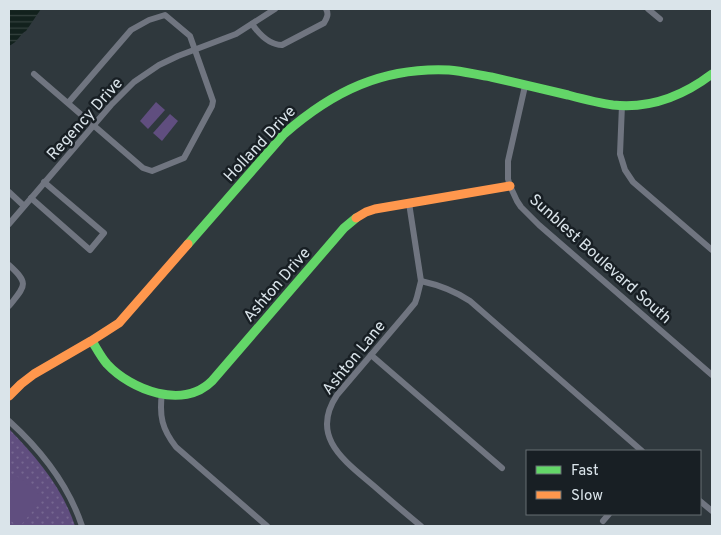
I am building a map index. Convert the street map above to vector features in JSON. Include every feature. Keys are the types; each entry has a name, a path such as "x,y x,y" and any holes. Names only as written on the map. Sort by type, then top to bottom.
{"street":[{"name":"Regency Drive","path":"9,224 119,97 142,76 159,65 236,34 275,9"},
{"path":"252,24 262,37 277,45 282,45 324,23 328,14 326,9"},
{"path":"648,9 660,19"},
{"path":"34,74 143,168 152,171 184,158 213,101 190,36 166,15 149,20 130,30 68,103"},
{"name":"Holland Drive","path":"9,396 32,376 111,329 125,316 284,134 308,113 356,85 385,76 415,71 459,71 622,106 650,104 669,98 694,87 712,74"},
{"name":"Sunblest Boulevard South","path":"525,86 508,161 510,186 517,202 529,216 712,374"},
{"path":"622,106 620,154 627,174 639,187 712,250"},
{"path":"31,198 90,250 104,233 44,182"},
{"name":"Ashton Drive","path":"92,341 105,362 134,384 162,393 190,394 200,390 211,381 350,222 370,210 510,186"},
{"path":"9,192 24,206"},
{"name":"Ashton Lane","path":"409,203 422,281 420,291 415,303 332,402 328,430 335,449 344,461 421,526"},
{"path":"9,265 23,280 21,292 9,306"},
{"path":"422,281 456,292 470,302 641,450"},
{"path":"371,355 502,468"},
{"path":"162,393 161,418 172,442 267,526"},
{"path":"9,421 40,452 57,474 82,526"},
{"path":"701,502 712,511"},
{"path":"603,521 608,515"}],"shaded area":[{"path":"9,9 41,9 26,31 9,46"},
{"path":"156,102 165,110 148,129 140,121"},
{"path":"170,114 178,121 162,141 153,133"},
{"path":"9,429 48,474 63,498 75,526 9,526"},
{"path":"17,476 44,498 20,526 17,526 9,519 9,485"}],"traffic: fast":[{"path":"188,244 284,134 321,105 340,94 381,78 425,70 449,70 491,77 596,102 627,106 653,103 678,95 712,74"},
{"path":"92,341 107,364 129,382 158,393 172,395 187,394 200,390 212,381 344,228 356,218"}],"traffic: slow":[{"path":"356,218 375,209 510,186"},
{"path":"9,396 34,374 119,323 188,244"}]}
